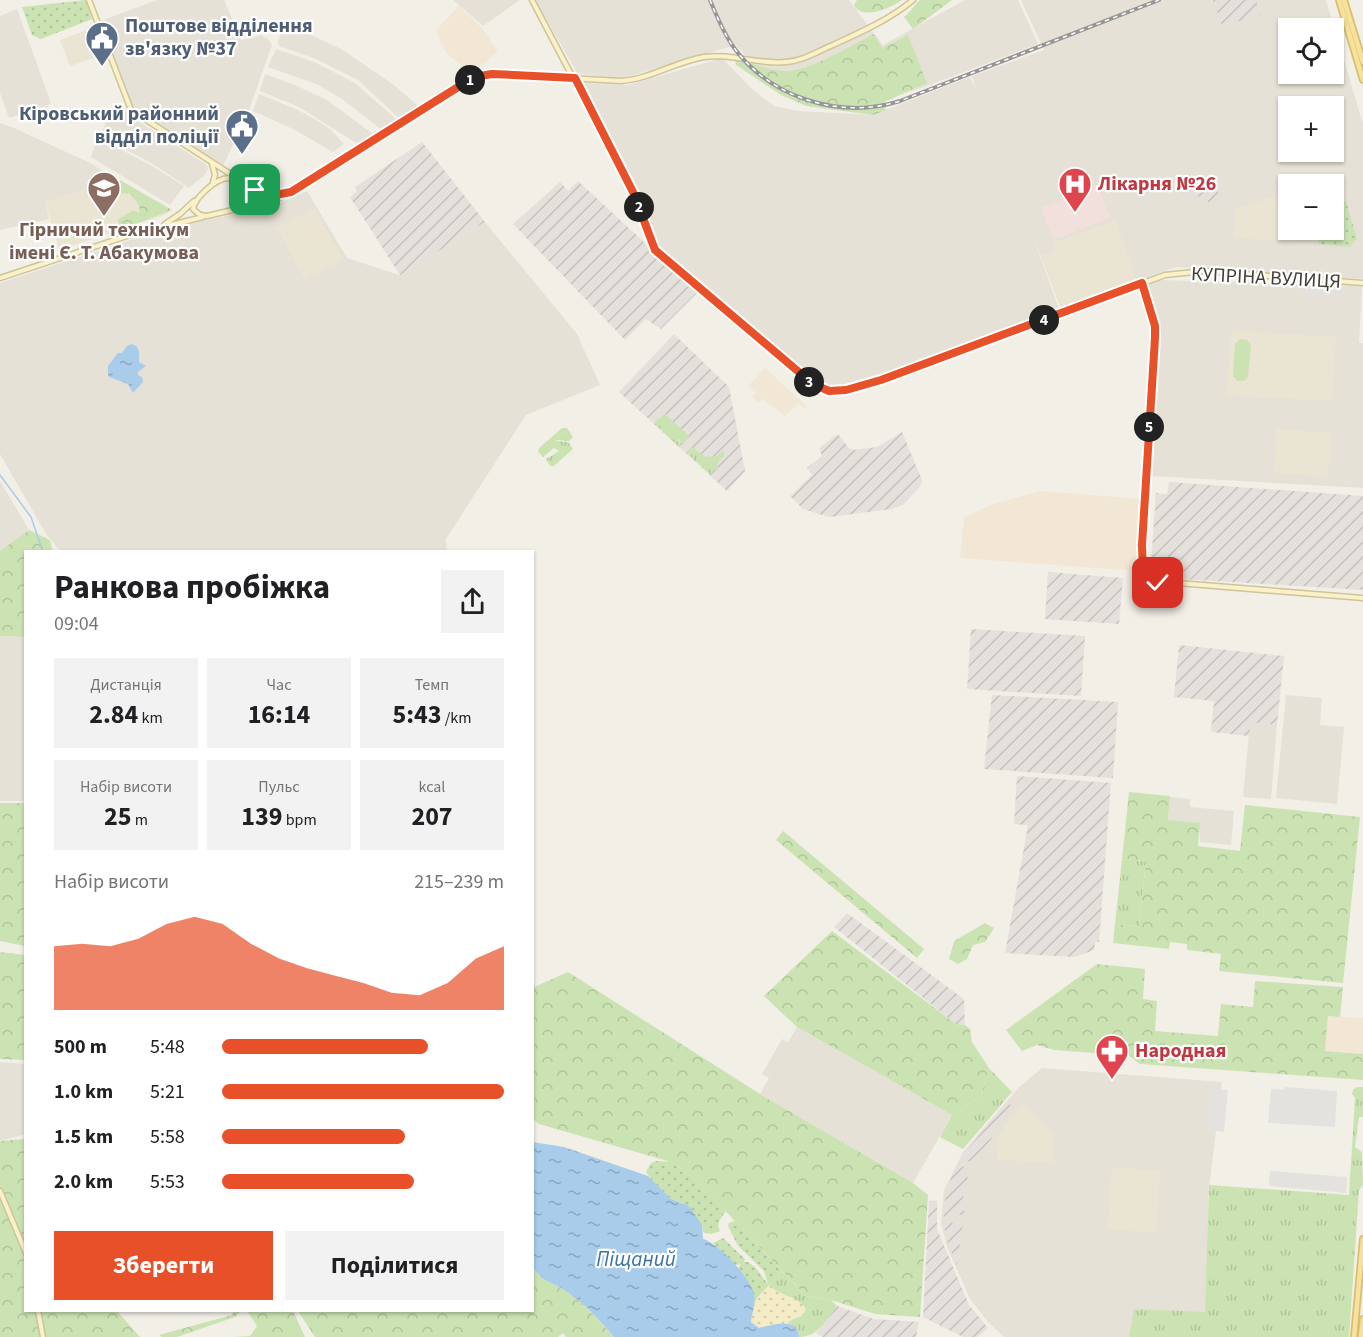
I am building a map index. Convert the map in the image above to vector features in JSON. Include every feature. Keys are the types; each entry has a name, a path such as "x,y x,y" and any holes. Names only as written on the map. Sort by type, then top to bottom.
{"main road":[{"path":"89,0 131,111 255,190 270,196 291,192"},
{"name":"КУПРІНА ВУЛИЦЯ","path":"532,0 634,194 655,250 813,384 829,391 846,390 914,369 1164,275 1204,271 1363,283"},
{"path":"0,278 161,226 277,199 474,77 492,74 630,80 703,57 744,58 775,63 802,59 868,29 895,14 913,0"},
{"path":"1339,0 1363,80"},
{"path":"1344,0 1363,62"},
{"path":"212,163 215,174 212,184"},
{"path":"161,226 180,214 212,184 224,178 238,179"},
{"path":"254,205 259,198 255,190"},
{"path":"197,198 194,206 195,212 207,216"},
{"path":"1142,283 1155,326 1155,338 1141,580 1363,598"},
{"path":"0,1191 24,1248"},
{"path":"1354,1337 1363,1239"},
{"path":"38,1312 43,1337"},
{"path":"1361,1337 1363,1318"}],"shaded area":[{"path":"157,0 224,0 241,40 261,35 267,38 272,45 248,113 223,166 132,109 98,22"},
{"path":"453,0 520,0 483,26"},
{"path":"535,0 849,0 883,45 965,0 1018,0 1038,44 924,87 873,103 758,69 736,45 623,78 578,74"},
{"path":"1021,0 1326,0 1331,18 1278,18 1278,84 1344,84 1344,60 1363,124 1363,279 1176,267 1061,309 1030,228 1059,309 869,381 836,388 825,386 815,382 658,247 637,188 583,83 628,85 722,58 753,90 774,106 798,111 873,115 970,77 977,92 972,76 1044,50"},
{"path":"1213,0 1256,0 1260,15 1222,26"},
{"path":"459,6 481,27 498,51 472,74 445,52 436,30"},
{"path":"17,9 51,103 9,118 0,93 0,16"},
{"path":"94,27 104,54 70,66 60,40"},
{"path":"283,27 311,35 341,49 394,85 418,106 399,118 358,80 316,59 279,46 278,41"},
{"path":"276,49 314,62 355,83 397,120 381,129 342,99 316,84 268,67"},
{"path":"265,74 327,100 373,134 358,144 299,107 260,91"},
{"path":"259,94 316,120 330,129 344,144 333,152 293,129 253,111"},
{"path":"111,107 126,111 130,116 207,165 208,169 203,178 189,188 153,164 101,136"},
{"path":"0,123 86,161 120,180 45,202 49,219 0,230"},
{"path":"99,138 184,186 170,205 91,157"},
{"path":"422,142 485,222 400,275 350,197 357,192 355,187"},
{"path":"1188,170 1192,181 1203,178 1207,189 1211,188 1211,191 1205,193 1206,195 1218,191 1221,199 1209,204 1204,195 1193,198 1183,171"},
{"name":"Гірничий технікум імені Є. Т. Абакумова","path":"120,180 172,210 164,215 59,250 45,202"},
{"path":"578,181 698,292 661,329 646,319 625,340 513,224 560,182 568,191"},
{"name":"Лікарня №26","path":"1098,186 1110,218 1053,240 1041,208"},
{"path":"307,191 347,258 399,275 485,222 577,334 600,385 526,415 446,539 447,550 59,550 46,534 0,454 0,283 161,230 272,206"},
{"path":"1278,196 1278,240 1291,241 1235,238 1235,208"},
{"path":"315,208 343,259 304,279 277,228"},
{"path":"1115,221 1137,280 1061,307 1042,256 1056,251 1053,243"},
{"path":"1160,280 1362,286 1359,342 1363,343 1363,488 1151,476 1160,324 1146,291 1150,283"},
{"path":"1301,284 1342,287 1341,296 1300,294"},
{"path":"1232,331 1336,337 1332,401 1226,395"},
{"path":"674,334 729,387 745,471 727,491 619,392"},
{"path":"765,368 807,406 805,409 798,403 785,416 762,399 759,403 752,397 756,393 748,386"},
{"path":"1277,429 1331,433 1328,477 1274,473"},
{"path":"902,432 922,480 920,487 903,505 892,509 829,517 803,509 790,496 812,475 807,468 822,456 819,448 838,434 853,450 877,447"},
{"path":"0,481 29,530 0,551"},
{"path":"1169,482 1363,496 1363,590 1150,577 1156,493 1167,494"},
{"path":"1041,491 1141,499 1136,571 960,558 964,517 993,504"},
{"path":"1048,572 1123,578 1119,624 1045,619"},
{"path":"971,629 1085,636 1081,696 967,689"},
{"path":"0,636 24,637 24,801 0,801"},
{"path":"1179,645 1284,656 1277,725 1251,722 1249,736 1211,732 1214,701 1174,697"},
{"path":"992,695 1118,702 1113,778 984,769"},
{"path":"1286,695 1322,698 1320,725 1344,727 1337,804 1276,798"},
{"path":"1250,722 1277,725 1271,799 1243,797"},
{"path":"1017,776 1111,783 1099,942 1095,942 1094,950 1075,957 1005,953 1028,825 1014,824"},
{"path":"1170,797 1190,799 1190,807 1234,811 1231,845 1200,842 1200,832 1187,831 1168,824"},
{"path":"847,913 964,999 965,1025 956,1024 834,927"},
{"path":"1328,1016 1363,1018 1363,1054 1325,1051"},
{"path":"797,1027 952,1115 913,1183 760,1094 769,1078 762,1074 782,1039 788,1042"},
{"path":"0,1062 24,1064 24,1135 0,1141"},
{"path":"1042,1068 1222,1082 1208,1196 1208,1337 1004,1337 988,1322 970,1299 947,1247 941,1223 944,1190 963,1152 1019,1087"},
{"path":"1285,1087 1337,1091 1335,1127 1268,1123 1271,1089 1284,1090"},
{"path":"1210,1089 1228,1090 1224,1132 1207,1130"},
{"path":"1008,1102 1012,1107 989,1134 992,1138 973,1161 959,1161 964,1153"},
{"path":"1023,1104 1053,1133 1053,1162 997,1160 999,1134"},
{"path":"956,1166 970,1167 960,1210 969,1212 968,1216 956,1214 955,1218 944,1217 946,1191"},
{"path":"1112,1167 1160,1171 1156,1233 1108,1229"},
{"path":"1270,1171 1347,1177 1346,1193 1269,1186"},
{"path":"937,1200 937,1229 969,1305 988,1328 977,1337 963,1337 923,1317 929,1201"},
{"path":"943,1222 963,1224 957,1265 948,1244"},
{"path":"837,1306 874,1319 919,1322 916,1337 823,1337 816,1333"}],"green space":[{"path":"86,0 92,19 41,39 32,35 22,7"},
{"path":"857,0 902,0 870,13 858,10 854,5"},
{"path":"920,0 952,0 913,29 904,17"},
{"path":"874,34 882,48 908,35 927,83 884,102 886,110 873,115 806,106 781,95 736,65 735,60 773,70 795,70 830,57"},
{"path":"106,177 120,180 172,210 120,230 118,219 134,210 139,213 139,207 130,193 102,192 99,185"},
{"path":"1346,201 1357,239 1350,247 1318,244 1318,240 1344,240 1344,202"},
{"path":"1240,339 1247,340 1251,345 1248,377 1244,381 1237,381 1233,376 1235,344"},
{"path":"665,414 689,436 683,444 678,439 681,445 679,447 654,423"},
{"path":"562,428 567,428 573,437 569,441 557,440 555,444 557,441 568,442 573,449 554,466 550,466 546,459 559,451 554,448 543,457 538,452 539,448"},
{"path":"692,447 706,457 717,456 724,450 724,455 718,462 718,468 710,474 686,452"},
{"path":"29,530 50,540 52,550 24,550 24,637 0,636 0,551"},
{"path":"1129,792 1170,796 1168,820 1200,823 1198,846 1240,851 1245,805 1360,817 1343,983 1219,971 1221,954 1187,950 1187,944 1170,942 1169,949 1113,943 1115,924 1139,926 1146,861 1122,859"},
{"path":"0,803 24,803 24,946 0,941"},
{"path":"783,831 924,949 917,958 776,840"},
{"path":"1122,859 1146,861 1139,926 1115,924"},
{"path":"985,923 994,928 985,942 973,945 967,959 958,964 949,959 954,941"},
{"path":"832,931 956,1024 965,1025 970,1029 972,1042 989,1068 981,1096 952,1115 797,1027 764,996"},
{"path":"0,952 24,955 24,1060 0,1059"},
{"path":"1097,964 1145,969 1143,999 1157,1001 1155,1031 1218,1036 1221,1004 1253,1007 1255,981 1343,987 1340,1017 1328,1016 1325,1051 1363,1054 1363,1080 1140,1064 1117,1047 1110,1049 1107,1054 1054,1050 1037,1045 1022,1051 1006,1030"},
{"path":"568,972 760,1094 913,1183 928,1195 920,1317 875,1314 831,1300 806,1296 692,1176 671,1162 539,1124 534,1120 534,987"},
{"path":"989,1068 1012,1092 963,1149 940,1137 952,1115 981,1096"},
{"path":"1357,1087 1363,1087 1363,1117 1359,1117 1355,1147 1362,1152 1363,1185 1359,1190 1349,1337 1129,1337 1134,1309 1205,1312 1209,1185 1349,1195 1355,1098 1352,1094"},
{"path":"24,1139 24,1312 118,1312 140,1337 0,1337 0,1141"},
{"path":"671,1162 692,1176 726,1211 719,1223 720,1231 711,1234 703,1232 702,1225 683,1203 671,1199 656,1186 646,1172 651,1163"},
{"path":"735,1221 782,1271 754,1304 751,1289 738,1268 741,1264 735,1265 713,1243 723,1238 745,1259 744,1262 755,1267 768,1284 764,1271 738,1246 728,1226 729,1223"},
{"path":"534,1268 544,1280 579,1301 614,1337 566,1337 563,1333 558,1337 315,1337 299,1312 534,1312"},
{"path":"782,1271 806,1296 831,1300 837,1306 821,1327 811,1334 799,1337 796,1328 787,1323 791,1319 802,1316 795,1299 777,1293 769,1285"},
{"path":"234,1312 240,1312 235,1317 177,1337 159,1335 232,1315"},
{"path":"248,1312 293,1312 305,1337 233,1337 250,1336 257,1326"}],"sand":[{"path":"769,1285 803,1305 806,1309 804,1313 787,1323 759,1328 751,1322 754,1304"}],"water":[{"path":"132,344 138,349 139,362 146,366 138,372 143,382 133,393 128,384 109,377 108,374 108,366 118,353 122,353 127,346"},
{"name":"Піщаний","path":"534,1142 564,1147 648,1176 671,1199 691,1209 702,1225 703,1239 724,1254 747,1279 754,1294 751,1322 759,1328 790,1324 798,1330 799,1337 614,1337 573,1296 544,1280 534,1268"}],"waterway":[{"path":"0,475 31,517 42,550"}],"railway":[{"path":"710,0 732,45 765,79 807,100 830,106 854,108 900,101 1159,0"}],"place":[{"name":"Поштове відділення зв'язку №37","path":"102,67"},
{"name":"Кіровський районний відділ поліції","path":"242,155"},
{"name":"Лікарня №26","path":"1075,213"},
{"name":"Гірничий технікум імені Є. Т. Абакумова","path":"104,217"},
{"name":"Народная","path":"1112,1080"}],"route":[{"path":"255,190 270,196 291,192 474,77 492,74 575,78 634,194 655,250 711,300 813,384 829,391 846,390 914,369 1142,283 1155,326 1155,338 1141,580 1158,583"}]}
